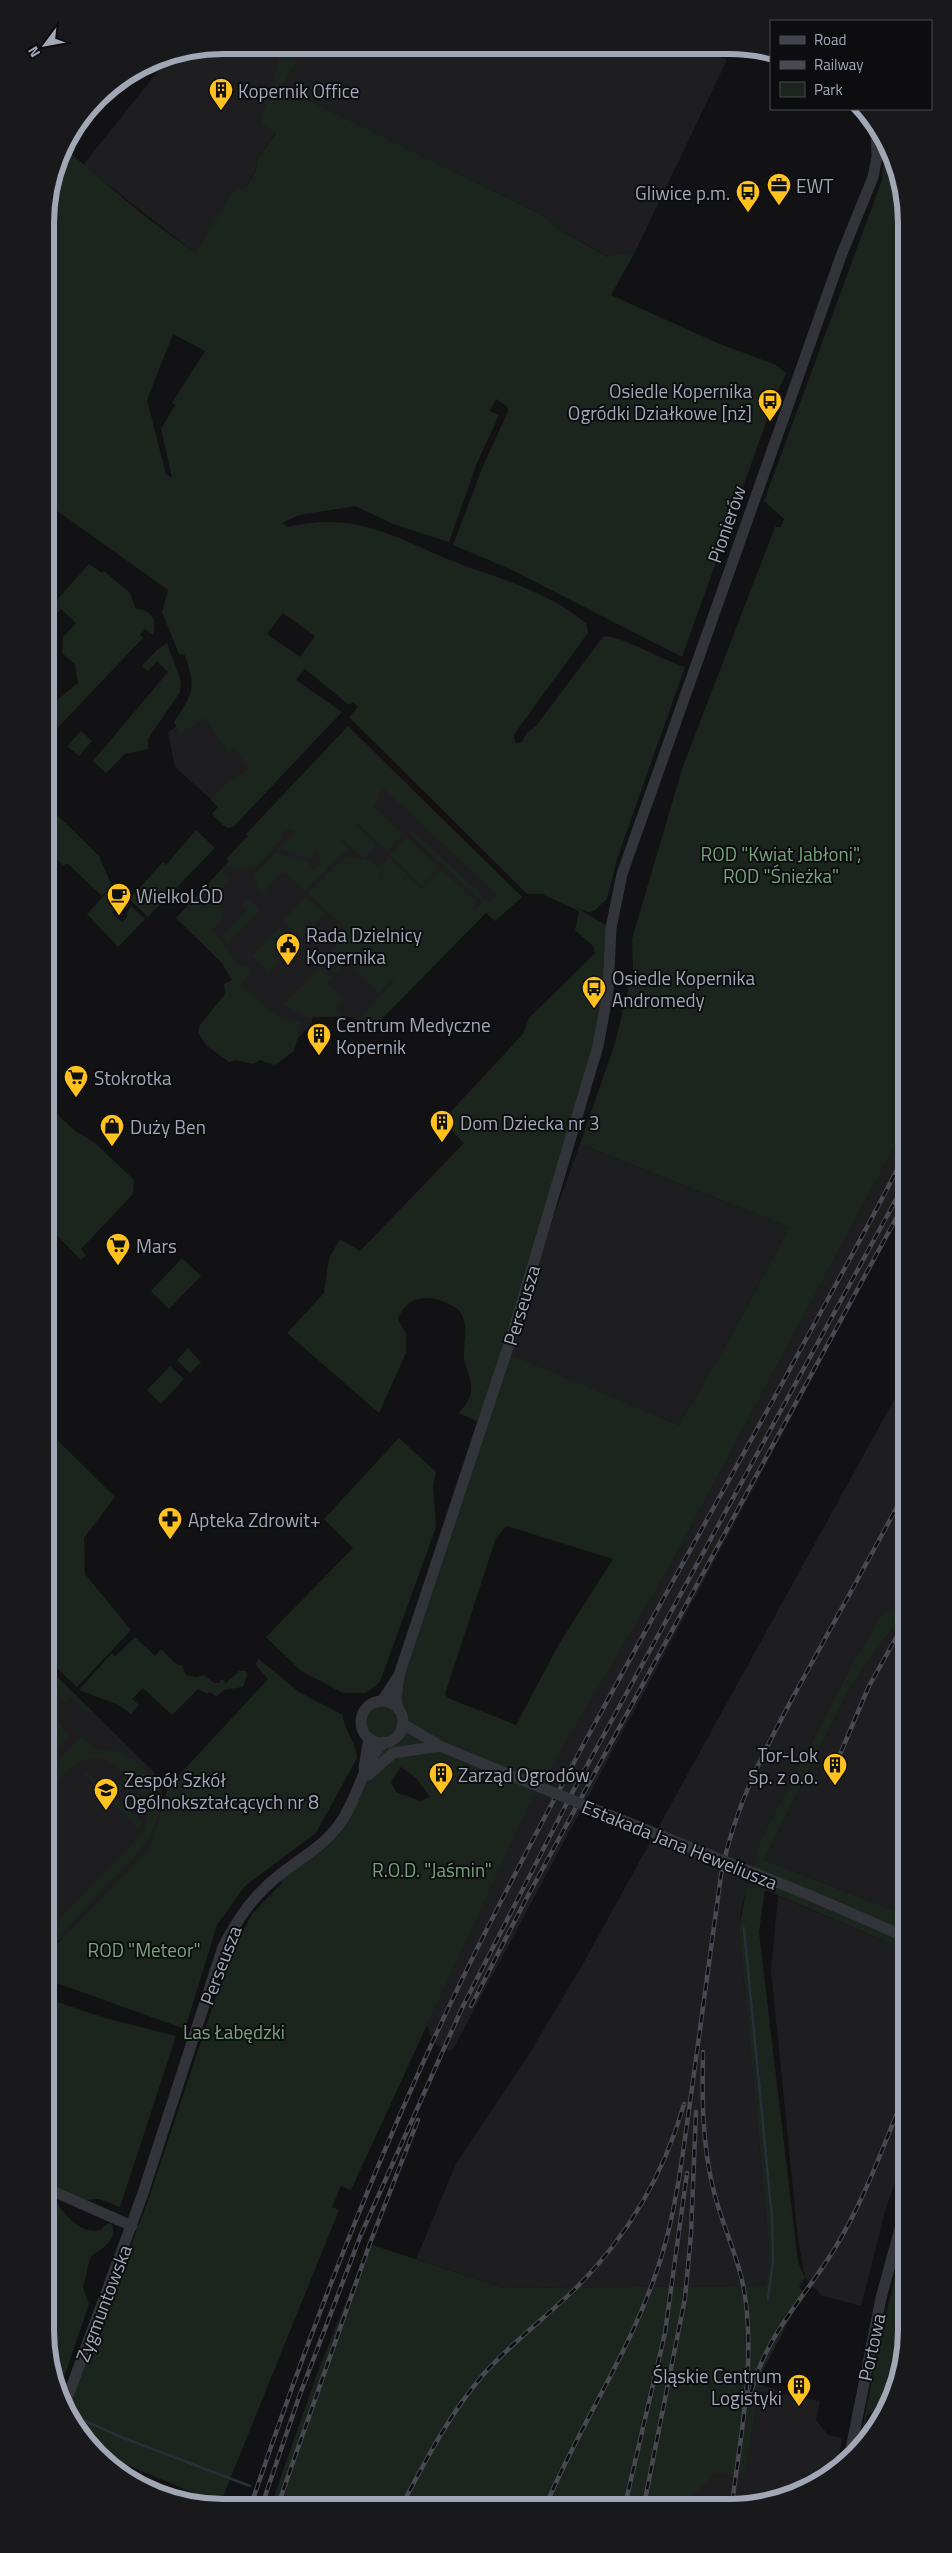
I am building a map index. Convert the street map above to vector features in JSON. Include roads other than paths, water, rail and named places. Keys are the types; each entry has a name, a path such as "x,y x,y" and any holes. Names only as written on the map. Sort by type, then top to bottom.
{"street":[{"name":"Pionierów","path":"610,928 618,888 637,830 840,256 873,177 876,138"},
{"name":"Perseusza","path":"382,1701 398,1675 513,1332 594,1061 606,1007 610,928"},
{"name":"Perseusza","path":"398,1675 396,1699 398,1709"},
{"path":"396,1737 402,1724 398,1709 391,1703 382,1701 372,1704 363,1714 362,1728 369,1738 376,1742 384,1742 396,1737 427,1740"},
{"path":"402,1724 427,1740"},
{"name":"Perseusza","path":"362,1778 369,1738"},
{"name":"Estakada Jana Heweliusza","path":"427,1740 898,1933"},
{"name":"Perseusza","path":"132,2226 223,1947 232,1929 257,1895 331,1835 348,1811 362,1778 384,1742"},
{"path":"362,1778 393,1753 440,1746"},
{"path":"54,2192 132,2226"},
{"name":"Zygmuntowska","path":"68,2397 132,2226"},
{"name":"Portowa","path":"851,2447 881,2298 898,2236"}],"waterway":[{"path":"744,1928 772,2218 773,2261 768,2299"},
{"path":"79,2418 121,2437 250,2486"},
{"path":"285,2497 291,2499"}],"railway":[{"path":"253,2499 303,2357 359,2211 454,1995 560,1788 898,1168"},
{"path":"264,2499 299,2397 360,2237 462,2008 571,1795 898,1196"},
{"path":"471,2006 524,1903 898,1215"},
{"path":"549,2499 560,2473 623,2352 650,2289 668,2235 680,2172 721,1875 736,1819 757,1767 796,1691 898,1505"},
{"path":"835,1766 869,1686 898,1634"},
{"path":"703,2052 704,2120 709,2171 744,2289 748,2329 745,2405 733,2499"},
{"path":"405,2499 449,2422 482,2376 504,2353 576,2288 612,2248 642,2203 654,2180 676,2130 684,2104"},
{"path":"751,2392 758,2370 777,2333 835,2248 856,2210 898,2111"},
{"path":"645,2499 685,2298 691,2234 696,2112"},
{"path":"280,2499 370,2243 418,2120"},
{"path":"626,2499 665,2333 687,2173"}],"place":[{"name":"Kopernik Office","path":"221,111"},
{"name":"EWT","path":"779,206"},
{"name":"Gliwice p.m.","path":"748,213"},
{"name":"Osiedle Kopernika Ogródki Działkowe [nż]","path":"770,422"},
{"name":"WielkoLÓD","path":"119,916"},
{"name":"Rada Dzielnicy Kopernika","path":"288,966"},
{"name":"Osiedle Kopernika Andromedy","path":"594,1009"},
{"name":"Centrum Medyczne Kopernik","path":"319,1056"},
{"name":"Stokrotka","path":"76,1098"},
{"name":"Dom Dziecka nr 3","path":"442,1143"},
{"name":"Duży Ben","path":"112,1147"},
{"name":"Mars","path":"118,1266"},
{"name":"Apteka Zdrowit+","path":"170,1540"},
{"name":"Tor-Lok Sp. z o.o.","path":"835,1786"},
{"name":"Zarząd Ogrodów","path":"441,1795"},
{"name":"Zespół Szkół Ogólnokształcących nr 8","path":"106,1811"},
{"name":"Śląskie Centrum Logistyki","path":"799,2407"}],"park label":[{"name":"ROD \"Kwiat Jabłoni\", ROD \"Śnieżka\"","path":"781,864"},
{"name":"R.O.D. \"Jaśmin\"","path":"432,1869"},
{"name":"ROD \"Meteor\"","path":"144,1949"},
{"name":"Las Łabędzki","path":"234,2031"}]}
